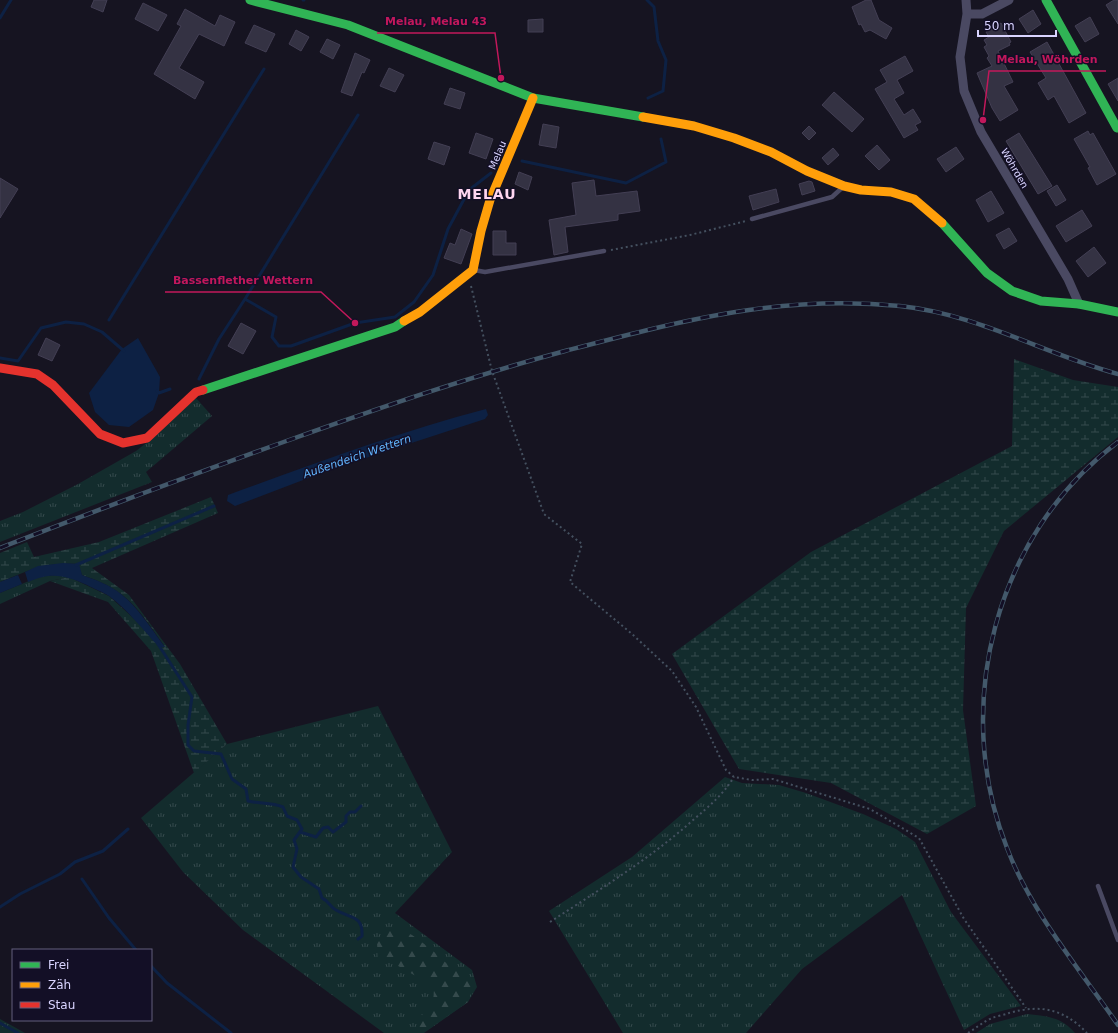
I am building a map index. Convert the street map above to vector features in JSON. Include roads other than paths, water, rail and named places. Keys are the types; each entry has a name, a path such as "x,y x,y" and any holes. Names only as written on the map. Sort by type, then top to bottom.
{"street":[{"path":"250,0 348,25 533,98 694,126 734,138 771,152 807,171 844,186 861,190 891,192 914,199 940,219 987,272 1012,291 1041,301 1079,304 1118,312"},
{"name":"Wöhrden","path":"966,0 967,14 960,57 964,92 981,132 1068,279 1079,304"},
{"path":"967,14 982,14 1009,0"},
{"path":"1046,0 1112,113 1117,128"},
{"name":"Melau","path":"473,270 481,231 490,200 533,98"},
{"path":"0,368 37,374 53,385 100,434 123,443 147,438 196,392 395,327 420,312 473,270"}],"lane":[{"path":"752,219 832,197 844,186"},
{"path":"473,270 486,272 604,251"},
{"path":"1098,886 1118,940"}],"water":[{"path":"138,338 160,377 159,393 153,410 129,427 109,425 95,412 89,393 122,349"},
{"path":"486,409 488,415 485,419 332,469 235,506 227,501 228,495 324,460 388,438"},
{"path":"63,563 79,564 82,575 108,585 121,594 139,612 165,647 159,647 116,602 107,595 87,585 58,576 44,577 28,582 25,572 38,566"},
{"path":"18,575 22,584 0,593 0,582"}],"waterway":[{"path":"0,18 11,0"},
{"path":"647,0 654,7 658,41 666,60 663,91 648,98"},
{"path":"109,320 264,69"},
{"path":"245,299 358,115"},
{"path":"522,161 626,183 666,162 661,139"},
{"path":"199,379 219,339 245,299 276,317 272,337 279,346 291,346 355,323 395,317 414,302 433,275 448,229 469,190 491,173"},
{"path":"0,358 18,361 41,328 66,322 84,324 102,332 124,351"},
{"path":"157,391 159,393 170,389"},
{"name":"Außendeich Wettern","path":"76,565 214,506"},
{"path":"158,644 192,697 188,725 188,745 194,751 221,754 232,779 246,789 248,801 274,804 283,807 287,816 297,820 302,829 294,840 297,849 293,867 301,877 319,889 322,898 334,909 355,918 358,921 362,929 362,936 358,939"},
{"path":"300,832 316,837 323,828 328,827 333,832 346,822 346,816 350,812 355,812 361,806"},
{"path":"0,907 20,894 60,874 75,862 103,851 128,829"},
{"path":"82,879 109,918 135,949"},
{"path":"152,967 167,983 231,1033"},
{"path":"0,1023 18,1033"}],"railway":[{"path":"0,548 255,452 461,381 607,340 690,320 731,313 772,307 856,303 900,306 929,310 984,326 1091,366 1118,374"},
{"path":"1118,442 1076,480 1041,524 1014,573 995,626 985,681 983,738 991,794 1007,848 1017,871 1042,917 1118,1025"}],"place":[{"name":"Melau, Melau 43","path":"501,78"},
{"name":"Melau, Wöhrden","path":"983,120"},
{"name":"Bassenflether Wettern","path":"355,323"}],"district":[{"name":"MELAU","path":"487,194"}]}
